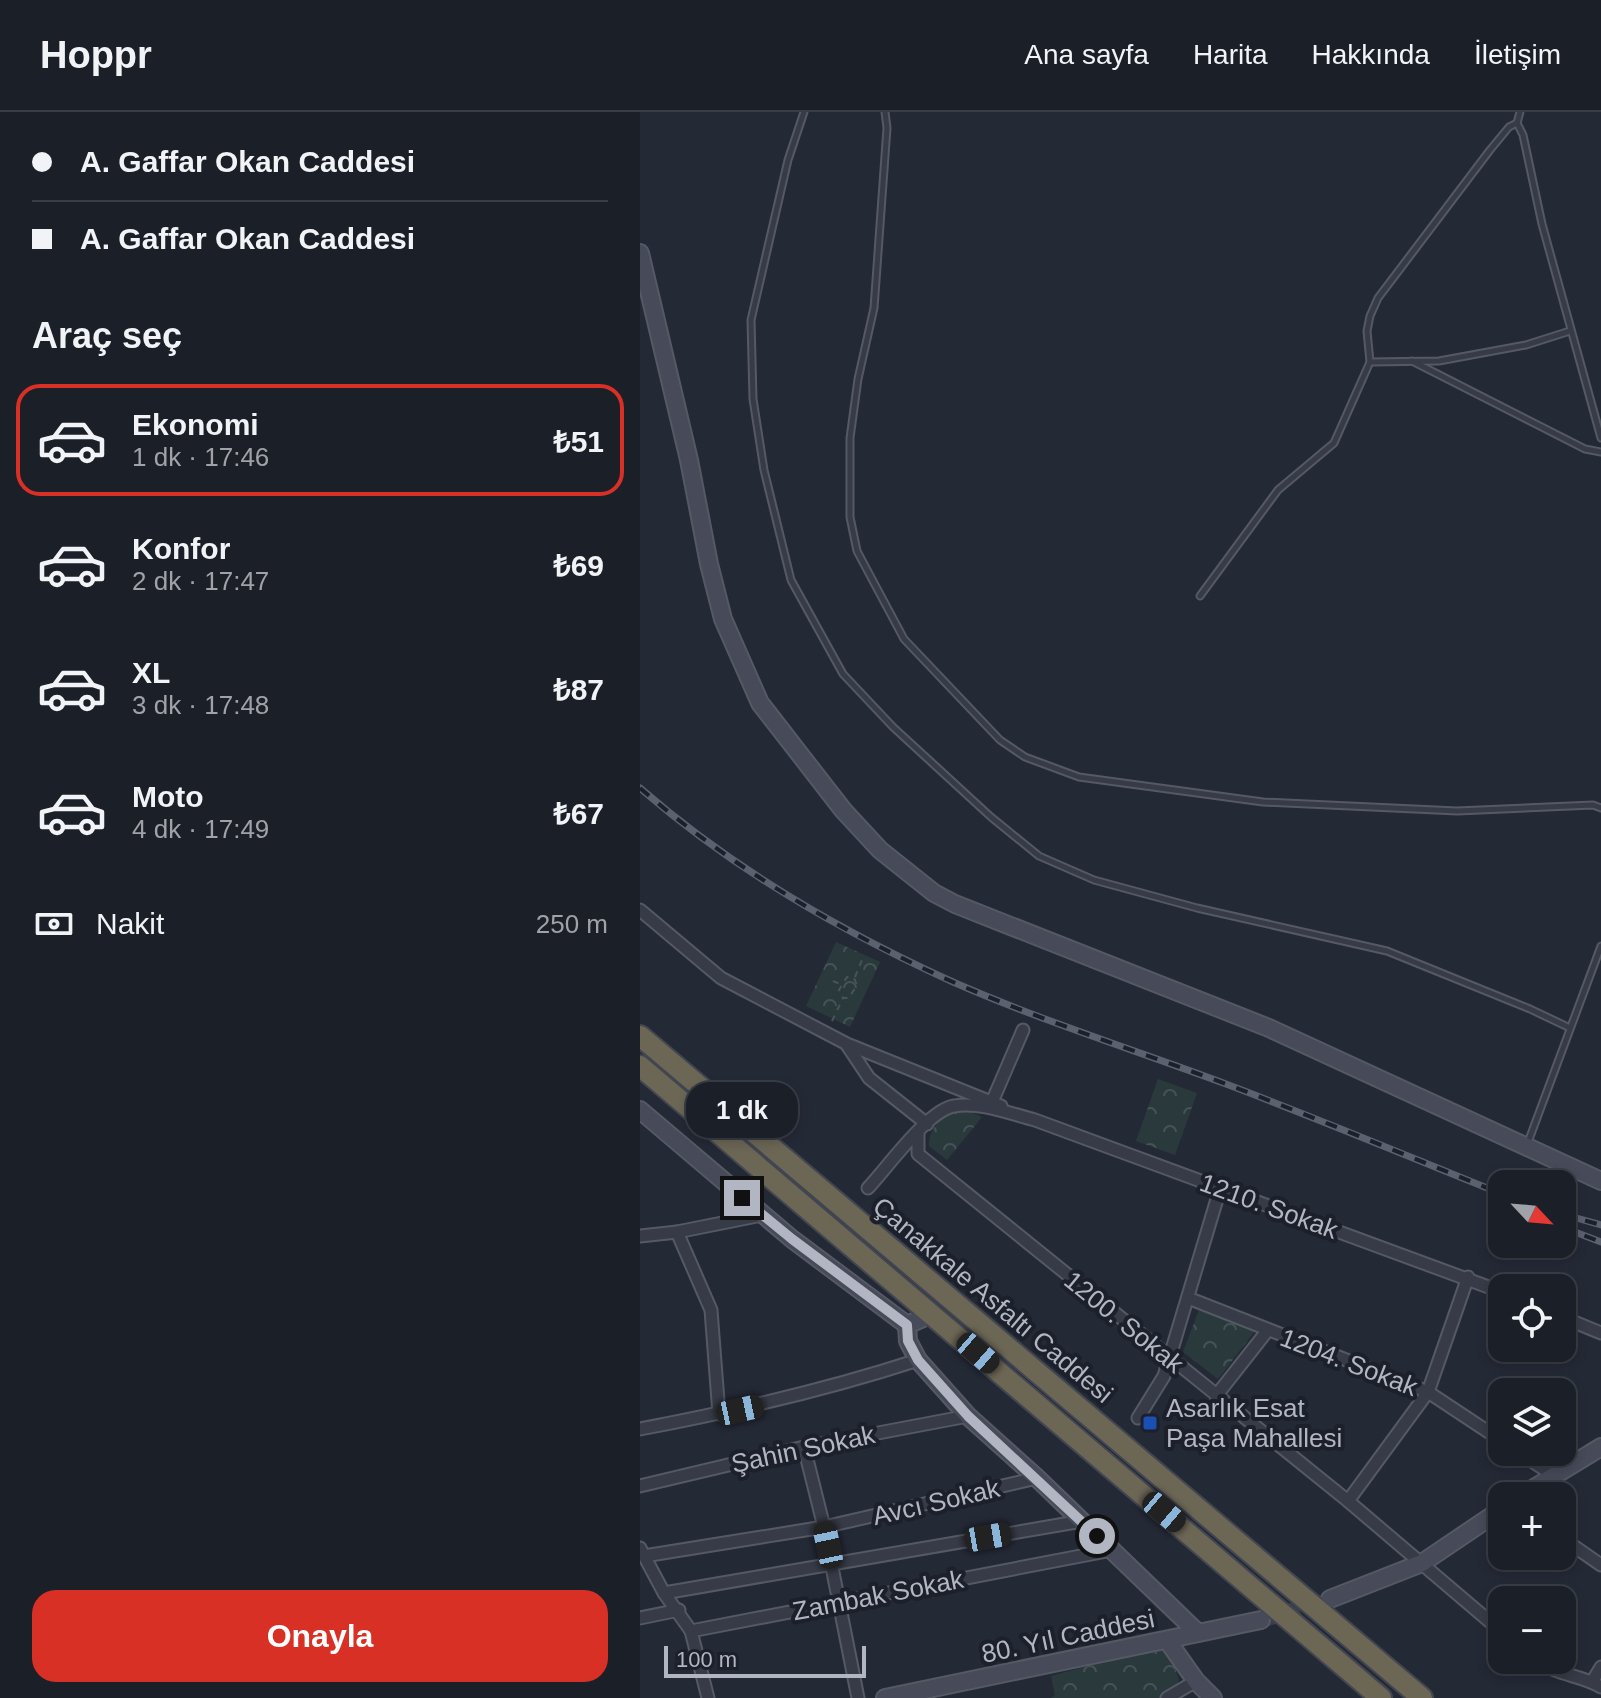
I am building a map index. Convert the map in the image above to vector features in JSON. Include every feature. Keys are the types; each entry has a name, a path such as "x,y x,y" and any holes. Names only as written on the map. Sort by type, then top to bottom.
{"highway":[{"name":"Çanakkale Asfaltı Caddesi","path":"640,1036 1422,1698"},
{"name":"Çanakkale Asfaltı Caddesi","path":"640,1066 1381,1698"}],"street":[{"path":"640,253 723,619 760,703 835,800 880,850 934,893 955,904 1235,1014 1601,1181"},
{"name":"1210. Sokak","path":"640,910 721,978 847,1044 1035,1120 1488,1286"},
{"path":"992,1102 1023,1030"},
{"path":"847,1044 869,1078 923,1128"},
{"name":"1210. Sokak","path":"868,1188 923,1128 952,1106 974,1105 1035,1120"},
{"path":"640,1110 762,1215 907,1325 908,1341 918,1360 968,1416 1198,1633"},
{"name":"1200. Sokak","path":"923,1128 918,1154 1348,1501 1488,1620"},
{"path":"1138,1418 1164,1376 1220,1189"},
{"path":"640,1236 762,1215"},
{"path":"677,1232 711,1310 719,1414"},
{"path":"1348,1501 1428,1392 1468,1277"},
{"name":"1204. Sokak","path":"1188,1298 1428,1392 1488,1432"},
{"path":"907,1325 932,1314"},
{"path":"1576,1323 1601,1333"},
{"path":"1216,1396 1268,1330"},
{"path":"640,1429 719,1414 845,1383 918,1360"},
{"name":"Şahin Sokak","path":"640,1486 804,1447 968,1416"},
{"path":"804,1447 824,1527 858,1698"},
{"path":"1542,1482 1601,1447"},
{"path":"1539,1466 1553,1475"},
{"name":"Avcı Sokak","path":"642,1552 824,1527 1037,1478"},
{"path":"1330,1599 1422,1563 1488,1518"},
{"path":"664,1593 1082,1521"},
{"path":"1576,1548 1601,1565"},
{"name":"Zambak Sokak","path":"691,1631 1112,1550"},
{"path":"642,1552 664,1593 691,1631 708,1698"},
{"path":"640,1618 679,1610"},
{"name":"80. Yıl Caddesi","path":"885,1698 1261,1620"},
{"path":"1167,1640 1196,1681 1213,1698"},
{"path":"1568,1674 1597,1684 1601,1667"},
{"path":"1167,1698 1196,1681"}],"lane":[{"path":"804,112 788,160 751,320 753,399 764,470 791,580 843,674 893,727 991,817 1039,856 1094,880 1197,908 1387,951 1570,1028"},
{"path":"885,112 887,128 874,308 858,379 850,438 850,517 857,551 904,639 1000,740 1025,757 1079,777 1263,802 1457,811 1593,805 1601,808"},
{"path":"1520,112 1517,123 1523,135 1542,224 1601,438"},
{"path":"1200,596 1278,490 1334,443 1370,362 1367,331 1378,298 1490,150 1509,127 1517,123"},
{"path":"1370,362 1439,361 1526,345 1570,331"},
{"path":"1412,361 1585,449 1601,452"},
{"path":"1527,1146 1601,946"}],"path":[{"path":"843,998 857,992 854,978 862,960"},
{"path":"843,998 839,990 841,985 847,977 854,978"},
{"path":"833,981 841,985"},
{"path":"826,1033 843,998"}],"green space":[{"path":"836,942 880,962 850,1027 806,1006"},
{"path":"1158,1079 1197,1093 1175,1155 1136,1141"},
{"path":"952,1111 968,1111 982,1117 947,1160 929,1146 929,1140 943,1117"},
{"path":"1199,1310 1255,1331 1218,1379 1183,1352"},
{"path":"1167,1645 1179,1680 1175,1689 1161,1698 1050,1698 1055,1695 1051,1676"}],"tunnel":[{"path":"1261,1620 1321,1602"}],"railway":[{"path":"640,788 751,872 830,920 911,963 1020,1010 1261,1097 1488,1188"},
{"path":"1576,1218 1601,1225"},
{"path":"1576,1232 1601,1242"}],"place":[{"name":"Asarlık Esat Paşa Mahallesi","path":"1150,1423"}],"route":[{"path":"742,1198 907,1325 908,1341 918,1360 968,1416 1097,1536"}]}
